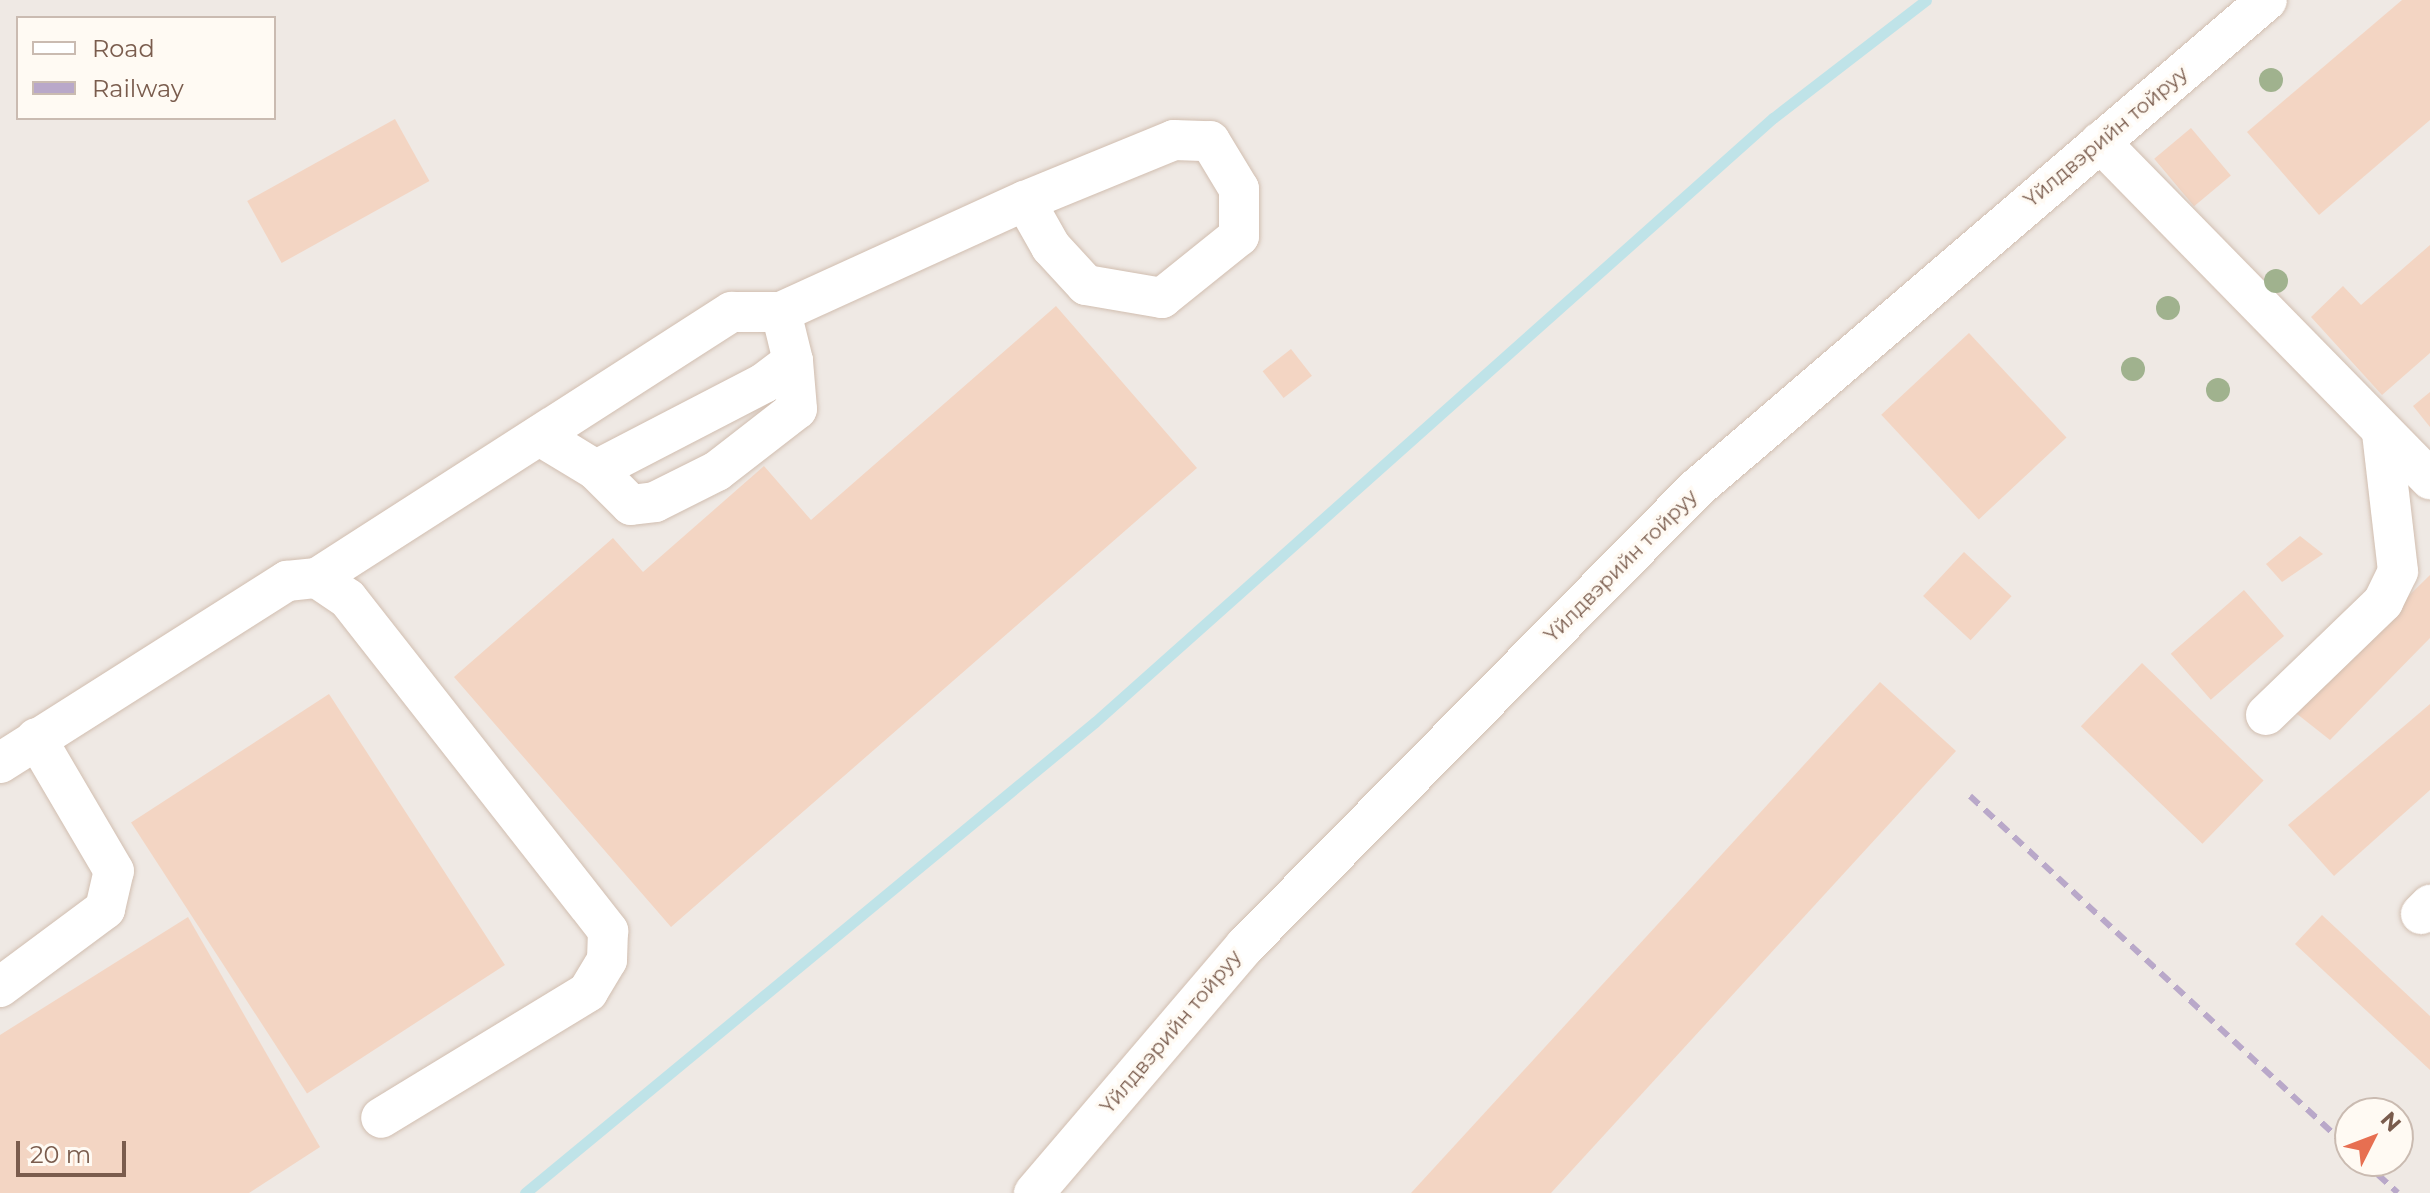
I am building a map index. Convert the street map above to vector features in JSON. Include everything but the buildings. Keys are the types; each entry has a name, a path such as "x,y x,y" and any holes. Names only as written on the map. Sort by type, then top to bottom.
{"lane":[{"name":"Үйлдвэрийн тойруу","path":"1034,1193 1245,946 1697,488 2267,0"},
{"path":"0,763 275,588 317,578 732,312 781,312 1025,201 1174,140 1210,141 1239,189 1239,236 1162,298 1147,296 1086,285 1051,247 1025,201"},
{"path":"2100,142 2430,479"},
{"path":"540,436 596,470 631,505 655,502 717,471 797,409 793,361 781,312"},
{"path":"596,470 764,383 793,361"},
{"path":"2266,715 2383,602 2398,571 2382,433"},
{"path":"317,578 348,599 608,931 607,960 588,992 381,1118"},
{"path":"0,987 105,909 114,871 36,738"}],"shaded area":[{"path":"0,0 2430,0 2430,1193 0,1193"}],"waterway":[{"path":"525,1193 1095,722 1773,118 1926,0"}],"railway":[{"path":"1970,796 2334,1134"},
{"path":"2380,1177 2398,1193"}]}
